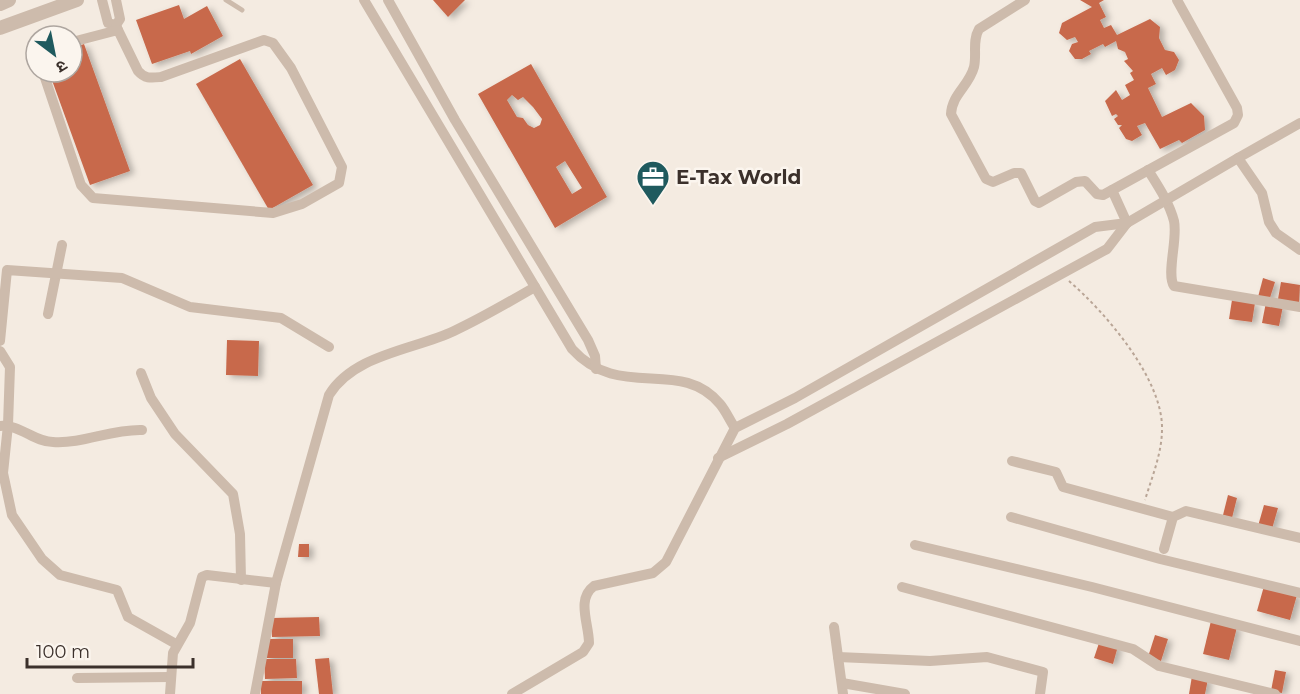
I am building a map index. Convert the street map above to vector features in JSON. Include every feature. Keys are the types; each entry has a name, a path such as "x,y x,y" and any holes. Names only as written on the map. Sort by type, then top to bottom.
{"street":[{"path":"0,4 9,0"},
{"path":"0,28 77,0"},
{"path":"47,84 81,185 93,198 273,213 302,204 339,183 342,168 291,68 273,43 264,40 150,79 142,76 138,71 117,27 108,22 102,0"},
{"path":"116,0 120,19 117,27"},
{"path":"383,0 367,4 572,350 584,362 596,369 626,379 685,381 704,390 720,404 735,428"},
{"path":"388,0 455,120 588,340 595,356 596,369"},
{"path":"1025,0 979,28 975,36 974,69 951,102 951,114 989,182 1014,173 1021,173 1035,201 1039,202 1076,182 1085,181 1100,196 1234,123 1238,115 1238,108 1177,0"},
{"path":"84,38 117,27"},
{"path":"718,458 787,424 1107,249 1126,223 1300,123"},
{"path":"1238,158 1262,194 1269,222 1276,233 1300,250"},
{"path":"1148,170 1166,199 1174,221 1176,239 1170,274 1174,286 1300,307"},
{"path":"1112,190 1126,223"},
{"path":"512,694 583,652 589,643 583,600 586,592 594,586 653,573 666,562 711,480 718,458 735,428 795,398 1095,227 1126,223"},
{"path":"48,314 62,245"},
{"path":"528,274 542,266"},
{"path":"0,341 7,270 122,278 190,307 281,318 329,347"},
{"path":"255,694 276,583 329,395 335,386 361,366 453,332 535,287"},
{"path":"0,351 10,367 4,425 3,486 12,516 30,543 51,567 66,578 117,590 128,616 176,644"},
{"path":"141,373 151,398 175,434 233,494 240,534 241,580"},
{"path":"4,425 51,442 118,430 142,430"},
{"path":"1012,461 1056,472 1063,487 1173,517 1186,511 1300,538"},
{"path":"1164,549 1173,517"},
{"path":"1011,518 1160,559 1300,593"},
{"path":"915,545 1092,587 1300,641"},
{"path":"170,694 170,677 176,644 190,623 202,577 207,575 276,583"},
{"path":"902,588 1133,649 1159,666 1275,694"},
{"path":"834,627 842,689 905,694"},
{"path":"838,657 930,661 987,657 1001,659 1043,672 1040,694"},
{"path":"77,678 170,677"}],"lane":[{"path":"226,0 242,10"}],"path":[{"path":"1061,273 1089,298 1117,333 1150,381 1160,408 1162,430 1143,508"}],"building":[{"path":"433,0 465,0 448,17"},
{"path":"1080,0 1104,0 1099,3 1106,17 1100,20 1104,28 1111,25 1117,35 1150,19 1160,27 1159,38 1165,50 1174,52 1179,60 1175,70 1166,75 1162,68 1151,74 1156,84 1148,88 1162,117 1191,103 1204,116 1205,130 1182,143 1179,140 1160,149 1145,123 1137,126 1142,135 1132,141 1126,139 1119,128 1122,125 1118,125 1114,119 1118,116 1116,114 1112,116 1105,101 1116,90 1122,100 1130,95 1125,85 1134,80 1130,73 1133,71 1124,61 1128,59 1125,52 1118,49 1116,41 1105,47 1103,44 1089,51 1091,54 1082,59 1075,59 1069,51 1072,44 1078,42 1075,37 1067,40 1059,33 1062,23 1092,7"},
{"path":"179,5 184,19 207,6 223,36 191,54 190,51 152,64 136,20"},
{"path":"84,44 130,171 90,185 53,84 84,84"},
{"path":"240,59 313,185 269,210 196,84"},
{"path":"531,64 607,197 555,228 478,94","holes":["512,95 518,100 523,97 533,107 542,119 540,125 534,128 528,125 523,118 517,117 507,100","565,161 582,188 572,194 556,167"]},
{"path":"1263,278 1275,282 1269,301 1258,297"},
{"path":"1281,282 1300,285 1299,303 1278,299"},
{"path":"1232,300 1255,303 1252,322 1229,319"},
{"path":"1266,302 1283,306 1279,326 1262,323"},
{"path":"227,340 259,341 258,376 226,375"},
{"path":"1228,495 1237,498 1232,518 1223,515"},
{"path":"1264,505 1278,508 1272,529 1258,526"},
{"path":"299,544 309,544 309,557 298,557"},
{"path":"1264,586 1297,595 1290,620 1257,611"},
{"path":"319,617 320,636 272,637 271,618"},
{"path":"1211,621 1237,627 1229,660 1203,654"},
{"path":"1155,635 1168,639 1161,661 1148,657"},
{"path":"266,639 293,639 293,658 266,658"},
{"path":"1100,640 1118,646 1113,664 1094,658"},
{"path":"329,658 333,694 319,694 315,659"},
{"path":"264,659 296,659 297,678 265,679"},
{"path":"1275,670 1286,672 1282,693 1271,691"},
{"path":"1192,676 1208,679 1205,694 1189,694"},
{"path":"261,681 302,681 302,694 261,694"}],"place":[{"name":"E-Tax World","path":"653,206"}]}
